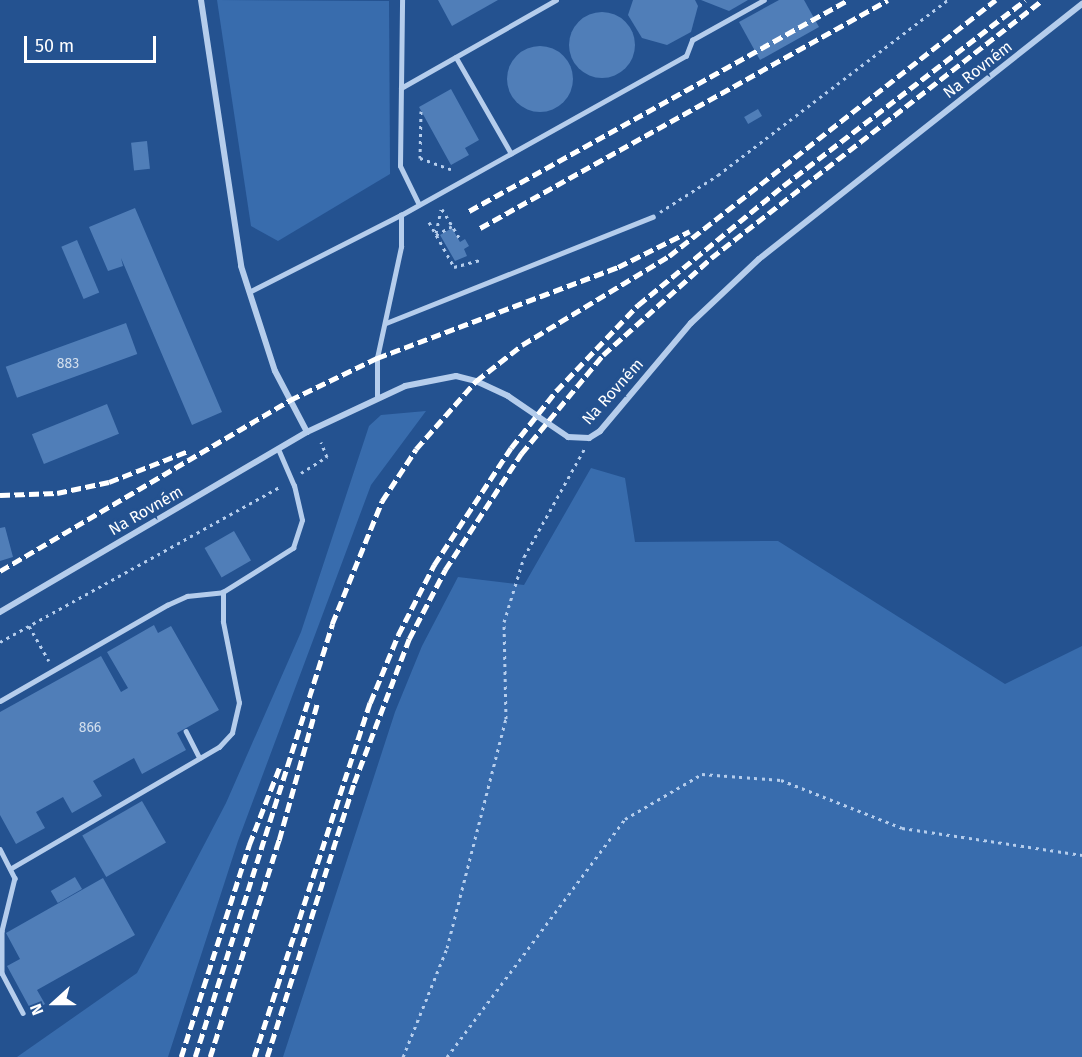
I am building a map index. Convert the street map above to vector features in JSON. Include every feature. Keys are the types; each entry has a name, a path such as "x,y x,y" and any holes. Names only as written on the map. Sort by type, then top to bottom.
{"street":[{"path":"201,0 241,266 275,371 307,432"},
{"name":"Na Rovném","path":"0,612 307,432 377,396 432,378 456,376 499,392 568,437 589,438 600,431 691,324 759,259 1082,4"}],"lane":[{"path":"402,0 400,166 419,205"},
{"path":"401,88 556,0"},
{"path":"249,292 401,215 686,56 692,40 764,0"},
{"path":"456,57 511,153"},
{"path":"377,396 377,358 401,247 401,215"},
{"path":"386,323 653,216"},
{"path":"0,701 166,605 188,596 224,592 293,548 302,520 294,486 278,449"},
{"path":"10,869 200,758 232,733 239,703 223,622 224,592"},
{"path":"186,731 200,758"},
{"path":"0,849 15,879 2,931 2,973 23,1013"}],"path":[{"path":"653,216 718,175 948,0"},
{"path":"421,111 420,158 451,169"},
{"path":"436,234 441,209 461,241"},
{"path":"429,222 454,267 480,260"},
{"path":"436,234 452,226"},
{"path":"403,1057 447,948 506,719 504,622 524,557 577,467 589,438"},
{"path":"300,473 327,457 321,442"},
{"path":"0,642 281,486"},
{"path":"29,626 51,665"},
{"path":"447,1057 625,819 702,774 781,780 902,828 1082,855"}],"shaded area":[{"path":"217,0 389,1 390,174 278,241 251,226"},
{"path":"426,411 371,485 238,841 168,1057 17,1057 137,973 226,803 301,632 369,426 381,415"},
{"path":"591,468 625,478 635,542 778,541 1005,684 1082,646 1082,1057 283,1057 395,712 422,646 458,577 524,585"}],"building":[{"path":"438,0 498,0 452,26"},
{"path":"633,0 695,0 698,6 691,32 667,45 642,38 628,15"},
{"path":"701,0 748,0 729,11"},
{"path":"779,0 804,0 819,27 760,60 739,22"},
{"path":"595,12 609,12 621,17 630,26 635,45 633,58 626,69 609,78 595,78 583,73 574,64 569,52 569,38 574,26 583,17"},
{"path":"533,46 547,46 559,51 568,60 573,79 571,92 564,103 547,112 533,112 521,107 512,98 507,86 507,72 512,60 521,51"},
{"path":"451,89 479,140 465,148 469,155 451,165 419,107"},
{"path":"758,109 762,116 748,124 744,117"},
{"path":"147,141 150,169 134,171 131,143"},
{"path":"135,208 222,412 192,425 121,258 123,266 108,271 89,227"},
{"path":"452,228 460,242 465,239 469,246 464,249 467,256 455,261 440,235"},
{"path":"77,240 99,292 84,299 61,247"},
{"path":"126,323 137,354 17,398 6,367"},
{"path":"107,404 119,434 44,464 32,434"},
{"path":"5,527 13,557 0,561 0,528"},
{"path":"234,531 251,560 222,577 205,548"},
{"path":"154,625 158,633 171,626 219,710 177,733 186,750 142,774 134,758 93,781 102,796 72,813 63,797 36,812 45,828 16,844 0,815 0,712 101,656 121,692 128,688 107,652"},
{"path":"142,801 166,843 106,877 82,836"},
{"path":"75,877 82,889 58,903 51,891"},
{"path":"103,878 135,935 37,990 45,1004 32,1012 7,966 20,959 6,933"}],"railway":[{"path":"469,211 848,0"},
{"path":"480,228 888,0"},
{"path":"195,1057 332,624 382,501 416,449 476,381 522,345 669,256 996,0"},
{"path":"254,1057 370,703 398,635 434,565 511,448 556,391 638,305 783,186 1025,0"},
{"path":"267,1057 354,783 409,639 445,570 521,454 603,355 711,258 1043,0"},
{"path":"0,571 290,400 377,358 618,267 690,231"},
{"path":"0,495 57,493 109,482 188,451"},
{"path":"210,1057 279,840 317,704"},
{"path":"181,1057 249,845 280,766"}]}
